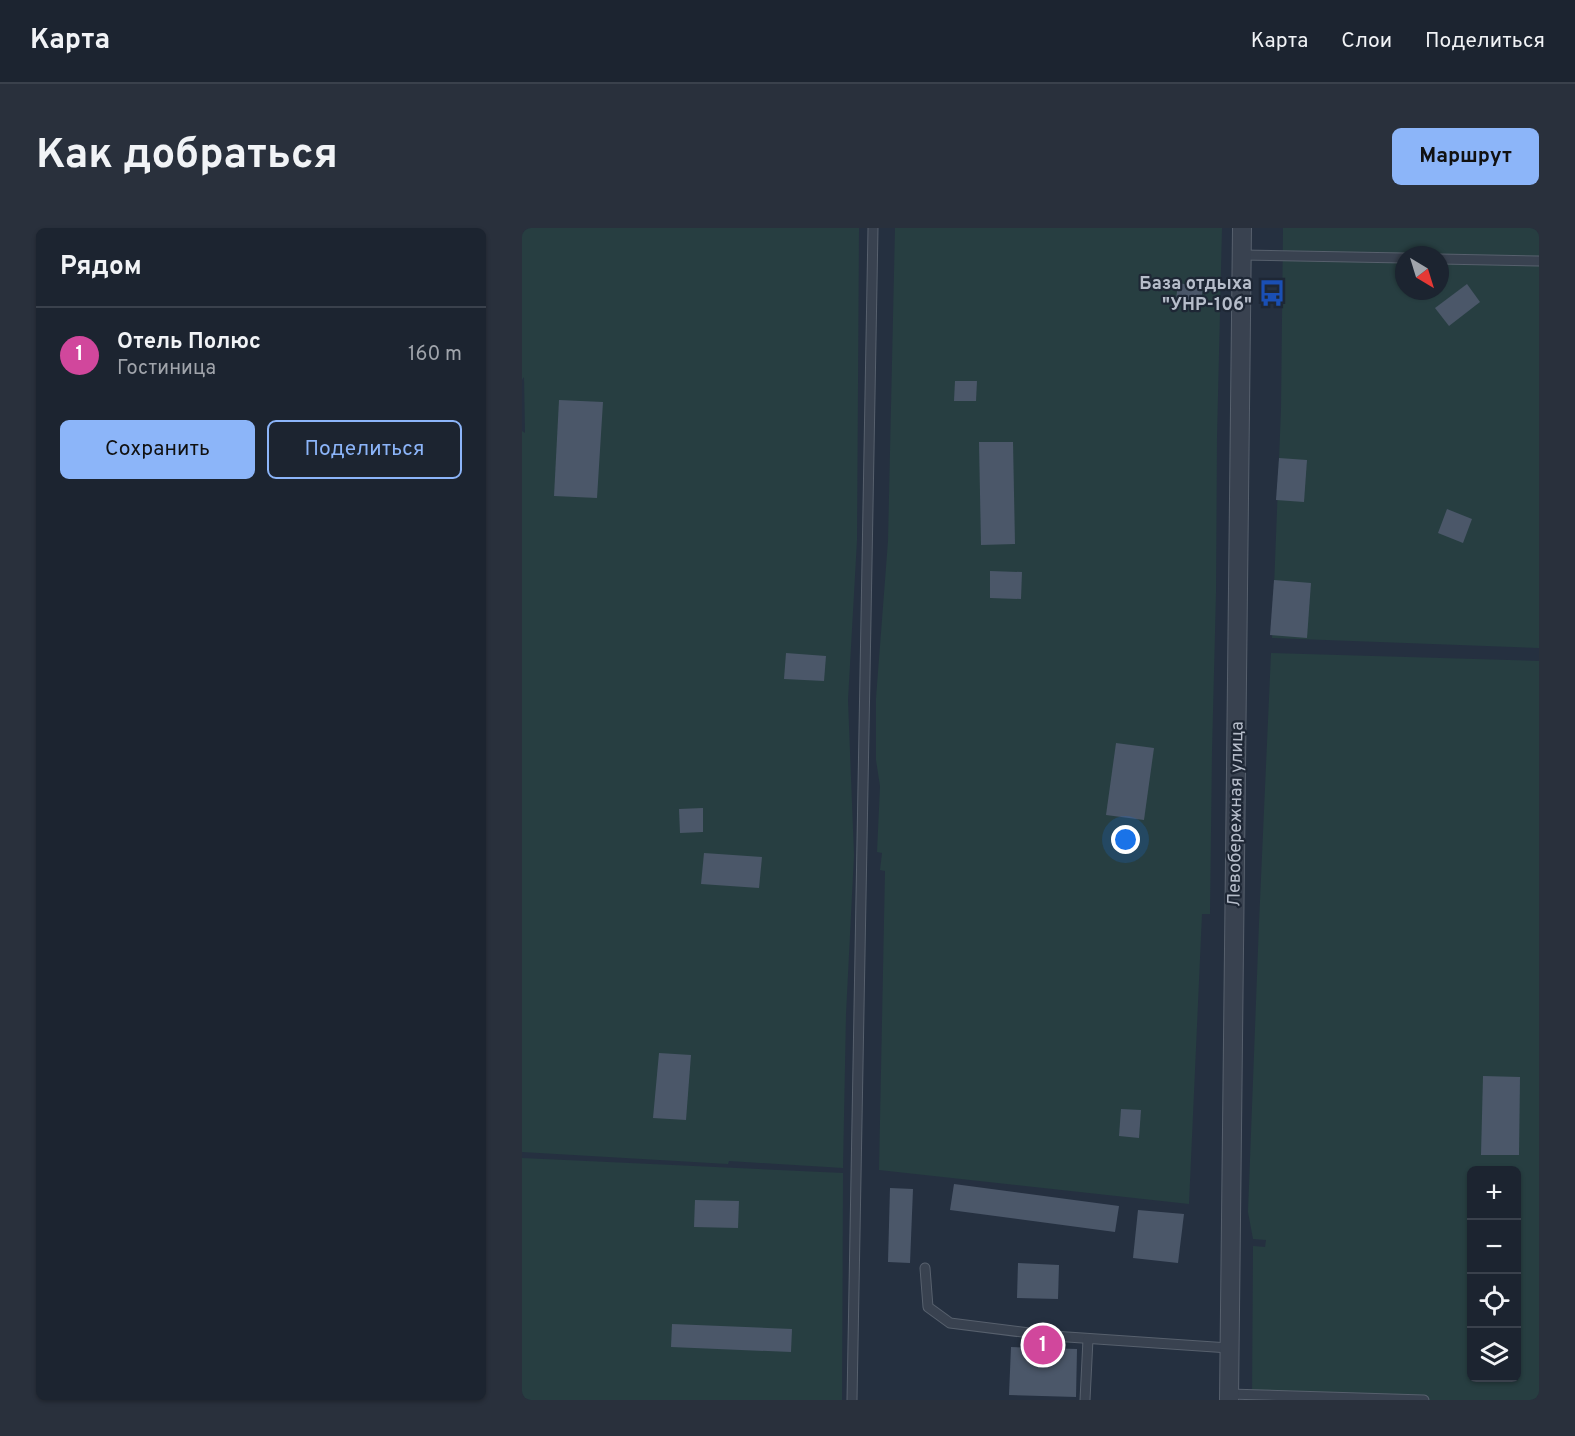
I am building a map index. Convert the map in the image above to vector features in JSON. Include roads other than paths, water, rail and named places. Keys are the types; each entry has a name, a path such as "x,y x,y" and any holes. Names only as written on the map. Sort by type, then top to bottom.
{"street":[{"name":"Левобережная улица","path":"1229,1397 1242,228"}],"lane":[{"path":"852,1400 873,228"},
{"path":"1242,255 1395,258"},
{"path":"1449,259 1539,261"},
{"path":"925,1268 928,1307 950,1323 1053,1336 1229,1348"},
{"path":"1085,1400 1088,1339"},
{"path":"1229,1397 1424,1400"}],"place":[{"name":"База отдыха \"УНР-106\"","path":"1272,293"},
{"name":"Отель Полюс","path":"1043,1345"}]}
